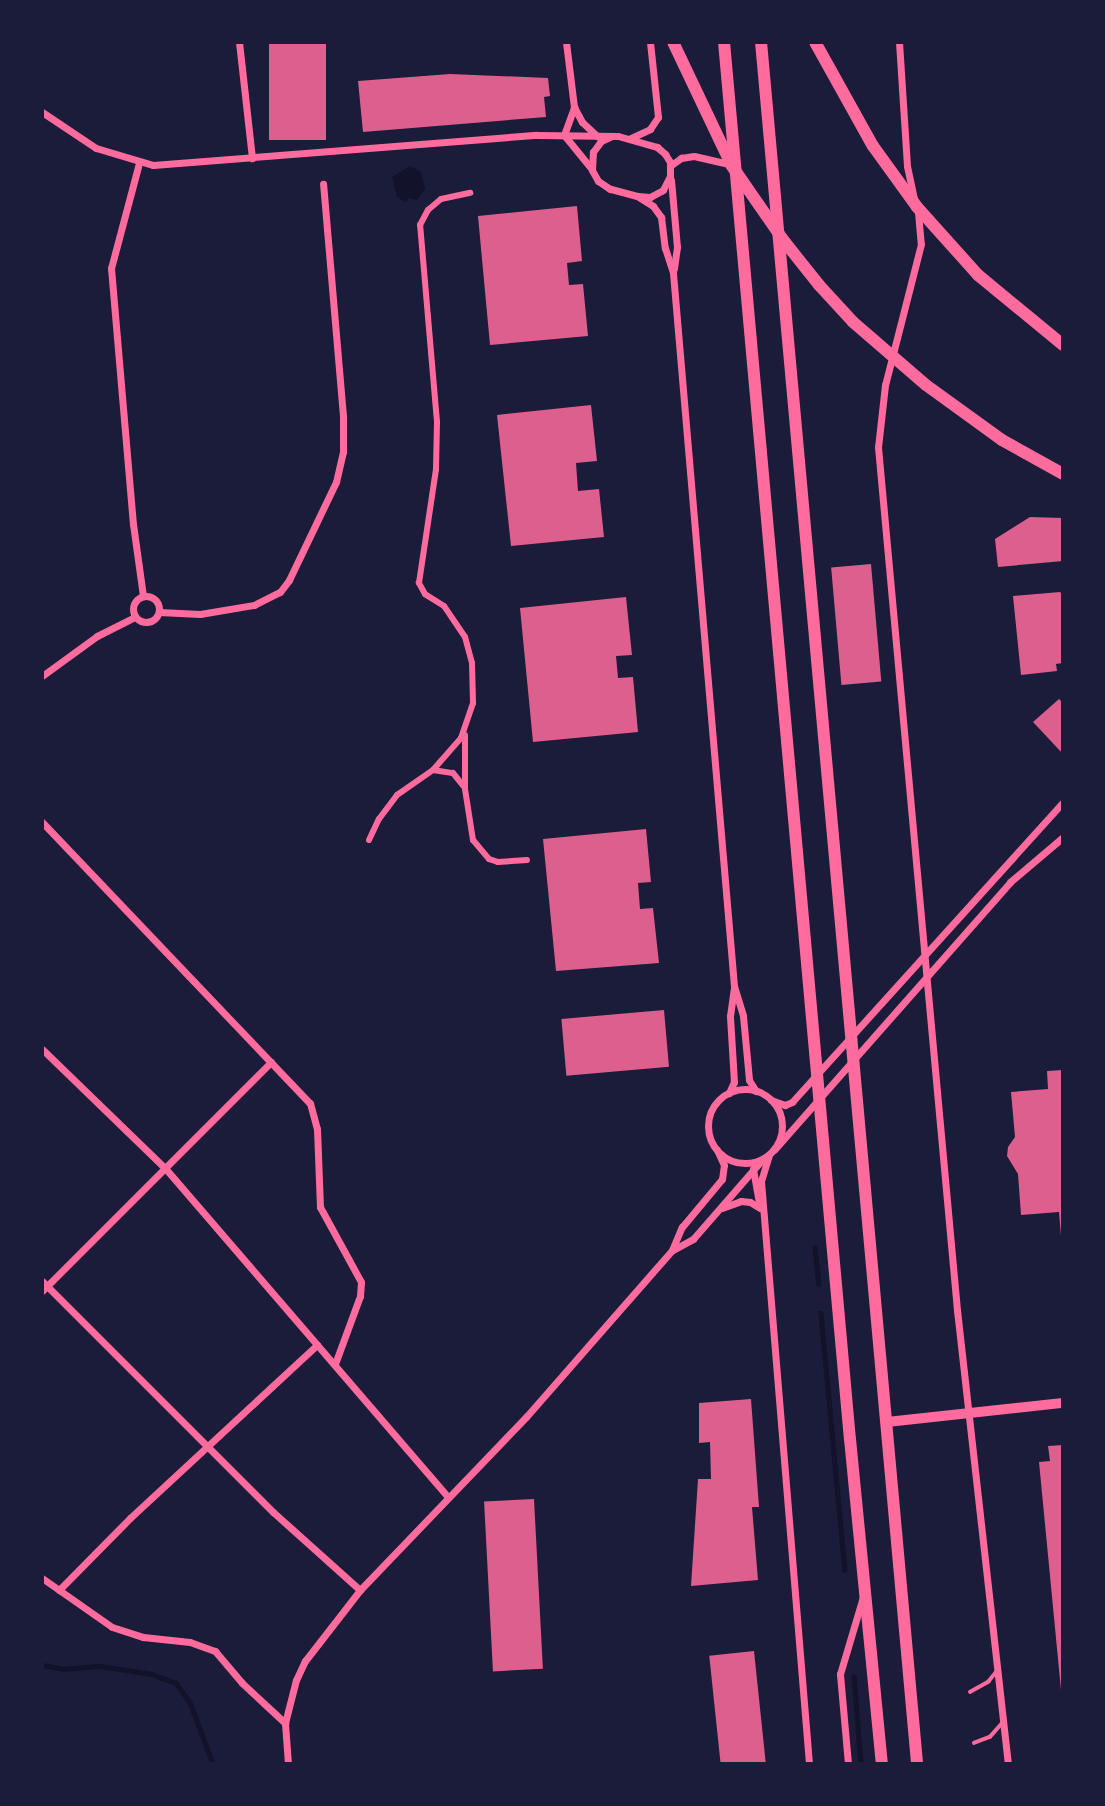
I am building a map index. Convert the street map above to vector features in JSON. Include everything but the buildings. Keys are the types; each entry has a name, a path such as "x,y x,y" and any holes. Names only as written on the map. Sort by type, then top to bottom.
{"main road":[{"path":"673,42 732,166 784,242 853,322 963,414 1002,440 1063,474"},
{"path":"724,42 882,1764"},
{"path":"761,42 917,1764"},
{"path":"815,42 873,146 917,207 978,275 1063,345"}],"street":[{"path":"239,42 252,158"},
{"path":"566,42 574,107 582,122 597,136"},
{"path":"629,139 647,131 657,121 650,42"},
{"path":"899,42 907,166 917,207 921,244 885,385 878,447 968,1413 1007,1764"},
{"path":"564,135 574,107"},
{"path":"42,112 96,148 153,165 564,135 629,139 657,147 665,154 670,166 677,247 673,273"},
{"path":"564,135 606,187 637,196 653,206 661,217 665,248 673,273 734,986 743,1016 748,1076 756,1091"},
{"path":"592,170 593,152 601,141 612,136"},
{"path":"670,166 681,158 694,156 732,166"},
{"path":"139,163 114,252 111,277 133,524 143,596"},
{"path":"637,196 658,194 666,186 670,176"},
{"path":"42,676 97,636 135,617 148,622 159,612 200,614 254,605 280,592 293,573 336,482 343,452 343,416 323,184"},
{"path":"470,193 447,196 434,203 423,217 420,233 438,422 436,469 418,583 425,594 444,606 465,637 472,663 474,688 466,730 466,789 473,840 482,855 498,862 527,859"},
{"path":"143,596 153,598 159,612"},
{"path":"135,617 132,607 143,596"},
{"path":"369,840 379,819 397,795 433,770 466,730"},
{"path":"433,770 453,773 466,789"},
{"path":"729,1093 747,1089 785,1105 792,1102 1063,802"},
{"path":"42,822 310,1103 316,1116 320,1207 361,1282 360,1296 335,1364"},
{"path":"672,1250 693,1239 753,1166 769,1155 795,1128 1010,882 1063,837"},
{"path":"288,1764 285,1723 288,1706 305,1661 360,1590 558,1382 672,1250 682,1227 722,1179 724,1165 709,1133 710,1114 729,1093 734,1082 730,1016 734,986"},
{"path":"42,1049 165,1168 447,1496"},
{"path":"271,1062 44,1286 207,1447 360,1590"},
{"path":"771,1100 782,1120 781,1136 761,1174 809,1764"},
{"path":"717,1150 732,1161 753,1166"},
{"path":"753,1166 764,1220"},
{"path":"719,1210 741,1201 750,1202 761,1210"},
{"path":"59,1590 130,1518 317,1345"},
{"path":"887,1422 1063,1403"},
{"path":"42,1578 112,1627 143,1637 190,1642 215,1651 242,1683 285,1723"},
{"path":"848,1764 840,1674 865,1590"}],"lane":[{"path":"970,1692 988,1682 997,1670"},
{"path":"974,1743 990,1737 1003,1722"}],"shaded area":[{"path":"410,166 421,172 425,189 417,200 409,198 406,202 397,197 392,177"}],"waterway":[{"path":"815,1247 819,1284"},
{"path":"821,1313 845,1570"},
{"path":"42,1665 64,1669 100,1666 152,1674 176,1683 190,1702 213,1764"},
{"path":"854,1676 861,1764"}]}
